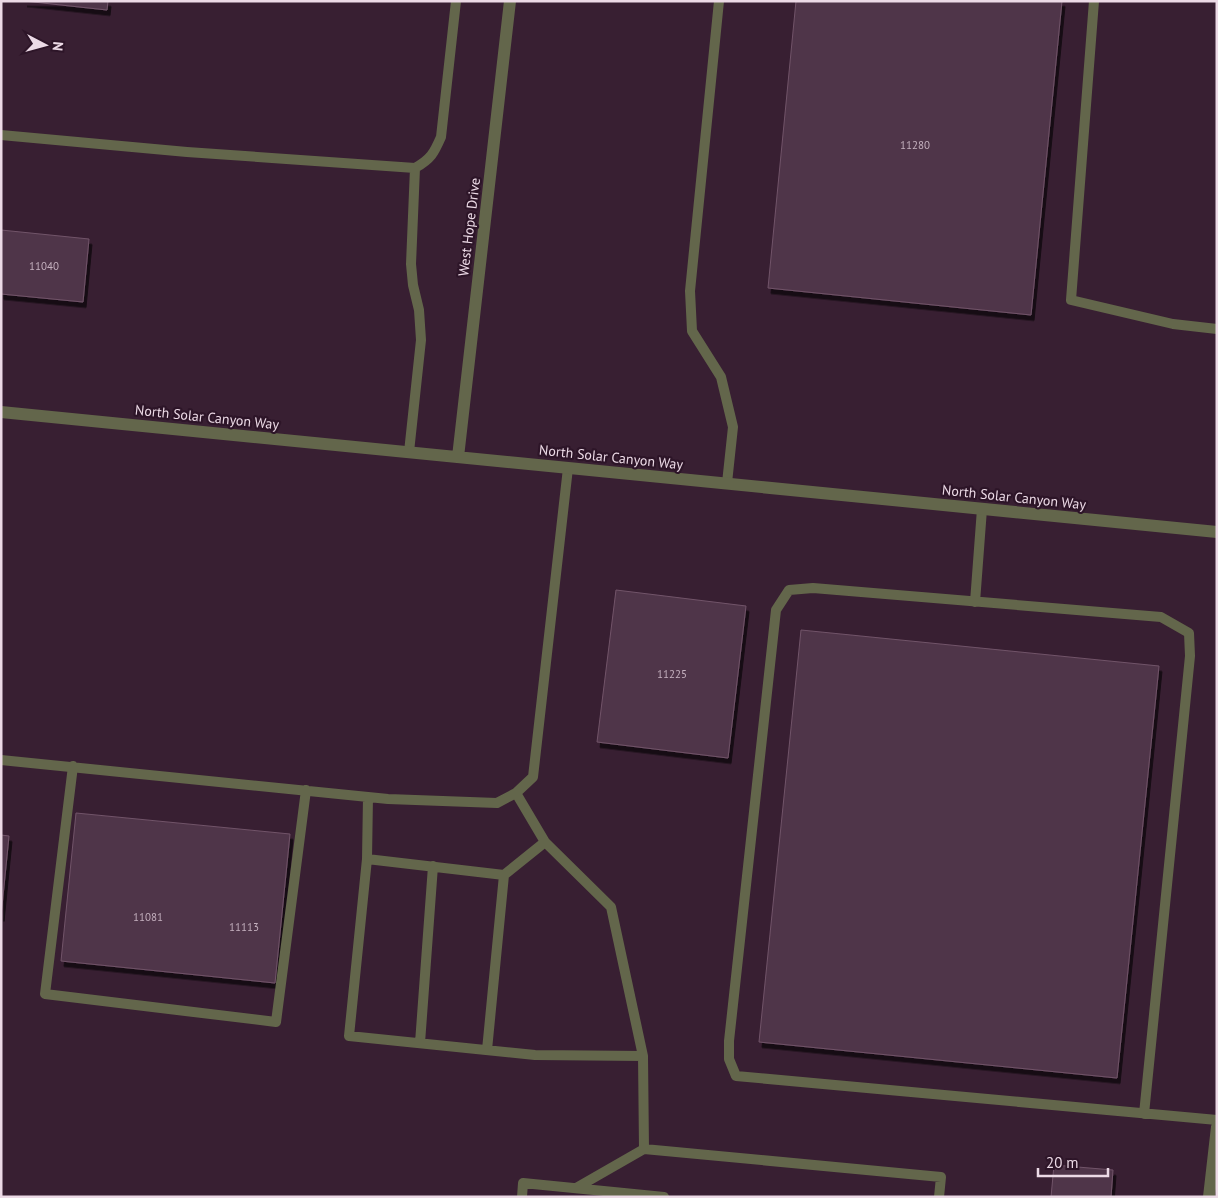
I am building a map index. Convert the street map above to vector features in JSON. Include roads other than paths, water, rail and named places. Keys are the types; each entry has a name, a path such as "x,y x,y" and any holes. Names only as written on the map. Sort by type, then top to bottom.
{"street":[{"name":"West Hope Drive","path":"458,457 510,1"},
{"name":"North Solar Canyon Way","path":"1,412 1217,532"},
{"path":"1209,1197 1217,1127"}],"lane":[{"path":"1,135 187,152 415,168 426,162 435,152 441,137 456,1"},
{"path":"719,1 690,291 692,331 721,377 733,427 727,483"},
{"path":"1094,1 1071,300 1173,324 1217,329"},
{"path":"409,452 421,340 419,310 413,285 411,264 415,168"},
{"path":"1,760 368,797 497,803 516,793 533,777 568,468"},
{"path":"975,602 982,509"},
{"path":"1144,1114 1189,665 1189,633 1161,617 813,588 789,590 776,610 730,1031 729,1059 736,1076 1144,1114 1217,1120"},
{"path":"73,766 45,994 276,1022 306,790"},
{"path":"516,793 545,842 611,907 643,1056 644,1149"},
{"path":"368,797 367,860 349,1036 535,1055 643,1056"},
{"path":"367,860 504,874 545,842"},
{"path":"420,1043 433,866"},
{"path":"487,1050 504,874"},
{"path":"576,1188 644,1149 941,1177 939,1197"},
{"path":"522,1197 524,1184 664,1197"}]}
